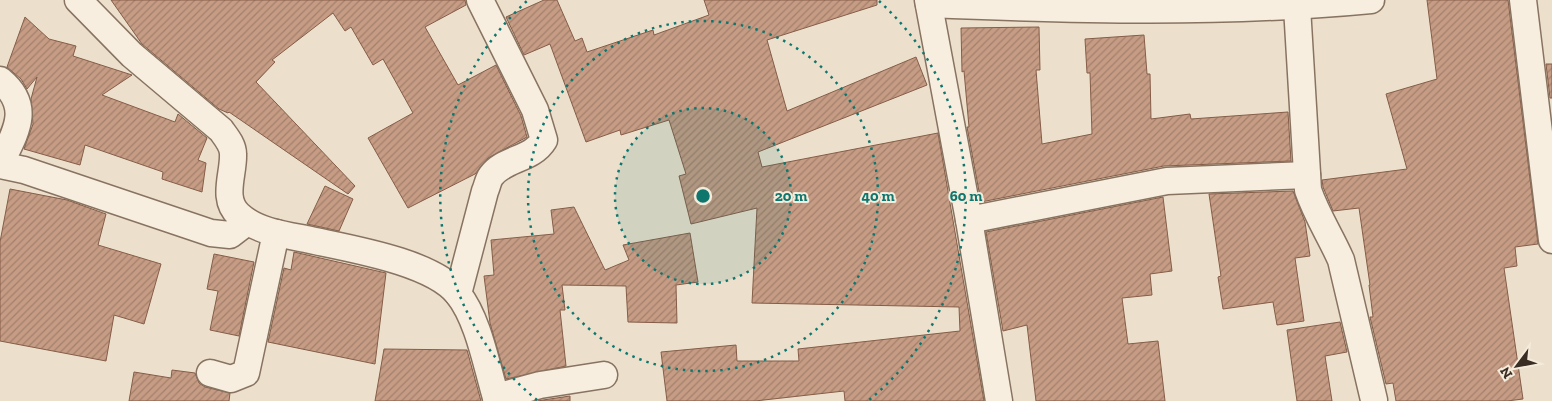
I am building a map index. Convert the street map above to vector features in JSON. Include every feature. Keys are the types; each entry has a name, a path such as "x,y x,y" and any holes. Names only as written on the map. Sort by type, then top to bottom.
{"street":[{"path":"78,0 132,55 221,130 229,141 233,153 229,186 230,202 237,213 247,222 276,233 398,260 444,282 458,294 473,323 496,399 540,385 604,375"},
{"path":"458,294 491,176 503,166 539,148 544,140 535,110 480,0"},
{"path":"999,401 969,220 928,2 1094,11 1297,7 1371,0"},
{"path":"1523,0 1552,240"},
{"path":"1297,7 1308,190 1316,214 1333,242 1341,260 1374,400"},
{"path":"0,80 7,86 19,104 19,120 0,165 24,170 211,233 230,235 247,222"},
{"path":"969,220 1167,181 1307,175"},
{"path":"210,373 231,380 246,373 276,233"}],"building":[{"path":"111,0 465,0 466,5 425,27 458,85 496,65 521,116 527,137 488,158 475,174 408,208 368,138 413,113 383,59 373,65 351,27 345,31 333,13 272,60 275,62 256,82 355,186 348,194 229,112 219,109 142,44"},
{"path":"544,0 557,0 575,41 582,38 587,52 653,30 654,35 709,15 704,0 877,0 877,5 767,40 787,111 916,57 927,85 758,152 762,167 938,133 984,401 845,401 844,391 755,401 667,401 661,352 736,345 737,361 799,361 798,349 960,331 959,307 752,303 757,208 691,224 679,176 686,174 669,120 621,135 620,130 586,142 550,44 524,55 506,17"},
{"path":"1427,0 1508,0 1538,244 1515,247 1517,266 1504,268 1523,399 1507,401 1396,401 1393,383 1386,384 1370,317 1373,317 1370,285 1359,208 1333,211 1323,187 1322,180 1407,169 1386,94 1437,79"},
{"path":"25,17 49,39 76,46 73,56 132,75 102,95 175,122 178,114 207,138 198,160 206,163 202,192 162,179 163,172 85,145 80,165 24,149 33,124 31,99 37,77 27,89 21,79 7,67"},
{"path":"1039,27 1040,70 1036,70 1042,144 1092,134 1090,73 1087,73 1085,39 1144,35 1147,74 1150,74 1151,119 1190,114 1191,119 1288,112 1291,161 1164,166 981,202 967,127 969,127 964,71 962,72 961,28"},
{"path":"1546,64 1552,64 1552,98 1550,98"},
{"path":"325,186 353,199 339,231 307,224"},
{"path":"10,189 67,200 106,214 98,245 161,264 144,324 114,315 106,361 0,341 0,242"},
{"path":"1293,191 1305,222 1310,256 1295,258 1304,321 1277,325 1273,302 1223,309 1218,277 1221,276 1209,194"},
{"path":"1163,197 1172,271 1150,274 1152,295 1122,298 1128,344 1158,341 1165,401 1036,401 1027,325 1003,331 986,232"},
{"path":"574,207 605,270 629,260 623,245 690,233 698,282 676,285 677,323 628,322 626,286 562,285 565,310 560,310 566,366 506,379 490,323 484,276 494,275 491,240 554,234 551,210"},
{"path":"294,252 386,273 375,364 268,342 284,268 291,270"},
{"path":"214,254 254,262 239,336 210,330 218,291 207,289"},
{"path":"1340,322 1347,352 1325,356 1332,401 1297,401 1287,330"},
{"path":"384,349 467,350 481,401 375,401"},
{"path":"172,370 195,373 199,383 205,387 230,393 229,401 129,401 134,372 171,378"},
{"path":"570,396 570,401 538,401 543,400"}]}
